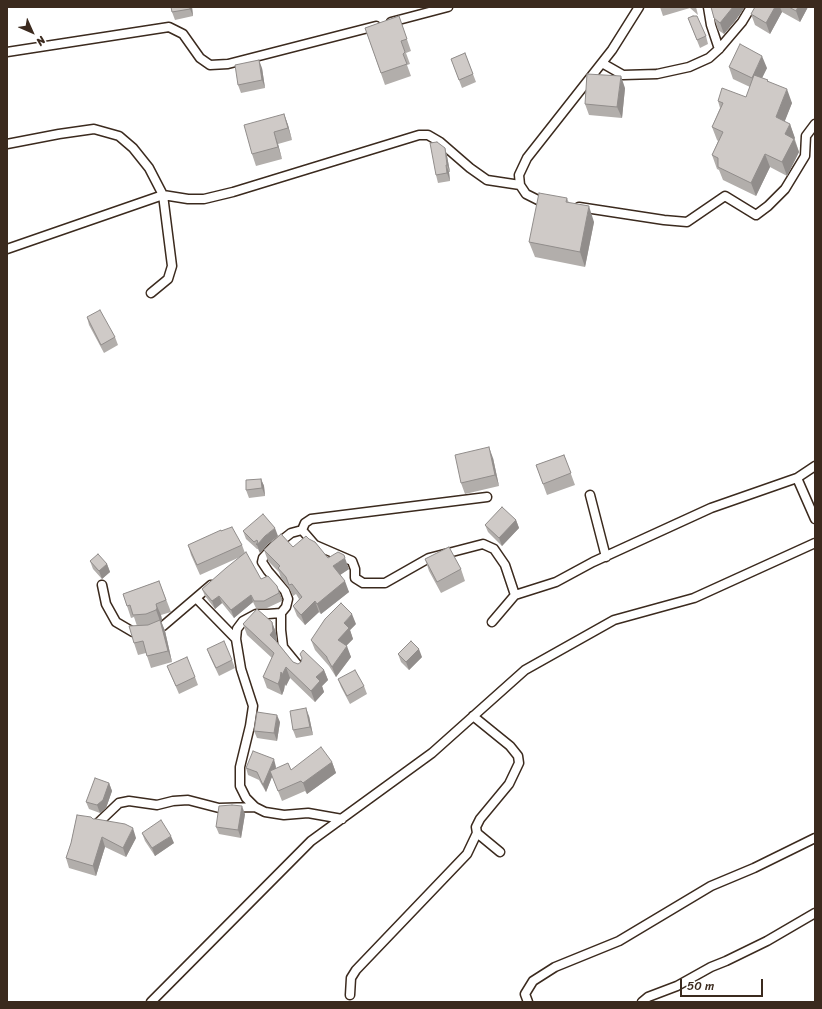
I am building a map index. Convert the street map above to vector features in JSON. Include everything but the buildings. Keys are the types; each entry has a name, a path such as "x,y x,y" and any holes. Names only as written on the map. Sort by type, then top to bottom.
{"street":[{"path":"7,52 169,27 183,34 200,58 210,65 228,64 448,7"},
{"path":"557,204 542,202 526,194 520,185 519,175 526,158 612,50 639,7"},
{"path":"708,7 711,25 719,49"},
{"path":"602,63 623,75 657,74 689,67 709,58 719,49 742,22 751,7"},
{"path":"572,206 687,222 726,196 756,215 768,206 785,189 805,156 806,136 815,124"},
{"path":"7,144 94,129 119,136 133,148 149,168 163,195 172,266 168,280 151,293"},
{"path":"7,249 163,195 188,199 204,199 233,192 419,135 428,135 440,142 470,168 487,180 520,185"},
{"path":"492,622 515,595 556,582 593,562 711,508 797,478 815,466"},
{"path":"797,478 815,519"},
{"path":"590,495 606,557"},
{"path":"302,530 305,523 311,519 487,497"},
{"path":"302,530 315,545 352,560 355,569 355,578 363,583 385,583 429,558 483,544 494,549 505,565 515,595"},
{"path":"302,530 291,533 272,548 263,558 262,562 285,591 288,599 286,607 281,612 256,614 244,621 237,629 236,639 241,669 253,706 250,726 240,767 240,786 246,798 255,807 265,812 284,815 308,813 342,819"},
{"path":"151,1002 312,841 432,753 525,670 614,620 694,598 815,543"},
{"path":"102,585 106,604 116,622 133,632 152,631 163,626 219,577"},
{"path":"196,598 236,639"},
{"path":"281,612 283,647 301,669"},
{"path":"350,995 351,978 356,970 467,854 477,832 476,827 480,819 508,784 519,762 518,756 510,746 473,716"},
{"path":"98,823 119,804 129,801 157,805 173,801 188,800 219,808 255,807"},
{"path":"477,832 500,852"},
{"path":"528,1002 525,994 533,981 555,967 618,941 711,886 754,868 815,838"},
{"path":"642,1002 648,997 676,986 711,967 767,941 815,913"}]}
